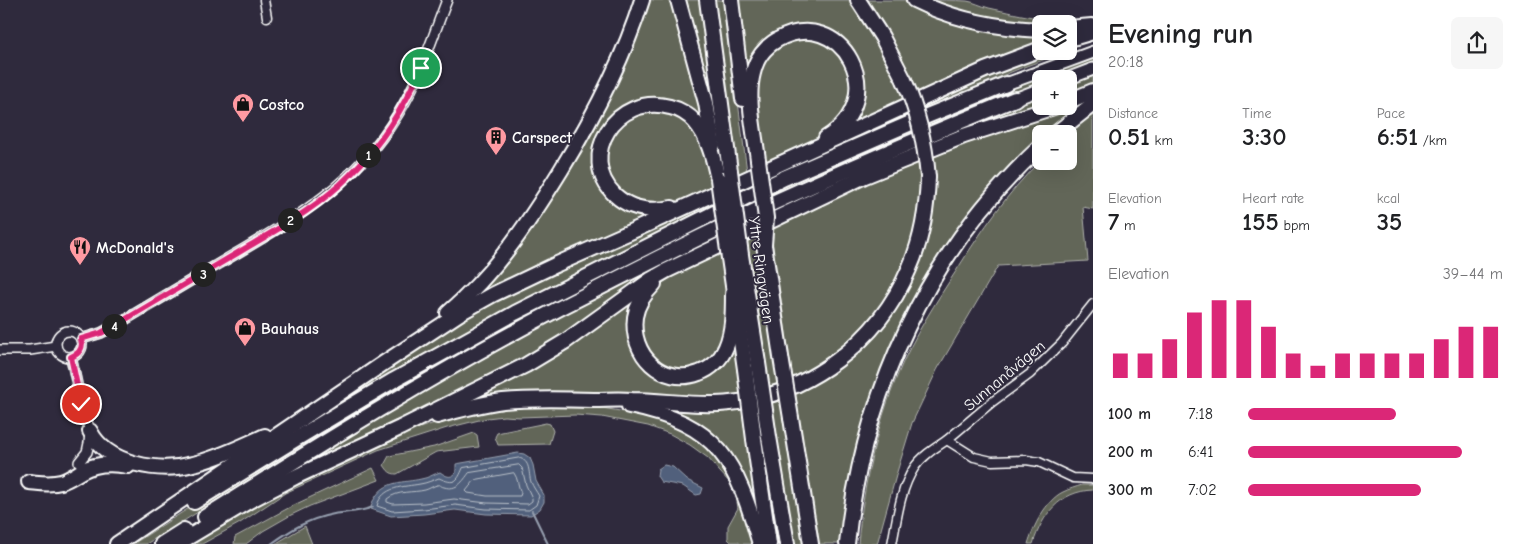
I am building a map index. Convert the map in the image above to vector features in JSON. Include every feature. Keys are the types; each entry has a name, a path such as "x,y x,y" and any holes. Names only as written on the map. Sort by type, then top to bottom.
{"highway":[{"path":"29,482 50,484 59,482 88,468 103,464 162,470 195,464 217,457 304,418 324,400 441,319 472,291 510,247 548,190 595,112 610,82 642,0"},
{"path":"678,0 706,102 723,178"},
{"name":"Yttre Ringvägen","path":"706,0 723,178 735,256 758,363 787,544"},
{"name":"Yttre Ringvägen","path":"731,0 756,161 764,245 811,544"},
{"path":"400,428 456,411 502,401 555,399 731,403 755,399 796,386 844,356 871,330 887,310 909,269 922,232 928,177 926,156 918,119 904,80 882,37 858,0"},
{"path":"914,0 974,22 1015,29 1032,30"},
{"path":"1077,27 1093,26"},
{"path":"1077,37 1093,32"},
{"path":"756,161 751,84 757,60 765,49 786,35 815,33 826,36 845,50 852,62 857,73 857,98 849,117 830,136 776,165"},
{"path":"116,544 345,389 460,313 494,294 554,265 639,228 723,178 776,165 985,70 1032,52"},
{"path":"129,544 269,455 426,361 506,318 784,178 926,116 1006,84"},
{"path":"1077,98 1093,91"},
{"path":"162,544 350,426 558,309 678,248 794,193 1014,99"},
{"path":"648,104 670,107 686,114 695,122 703,133 723,178 674,208 660,211 645,210 622,200 611,190 603,176 600,161 606,132 614,122 630,109 648,104"},
{"path":"1066,125 1093,104"},
{"path":"177,544 249,501 287,481 503,378 547,353 652,279 865,176 950,141 1032,114"},
{"path":"847,544 853,495 870,423 887,374 908,326 931,284 962,236 1004,184 1032,155"},
{"path":"692,259 654,284 645,293 637,308 635,317 635,331 639,349 646,359 655,368 666,374 679,377 706,371 722,356 727,346 731,331 735,256"},
{"path":"733,294 769,544"},
{"path":"596,400 660,413 677,419 704,435 718,448 738,479 760,544"},
{"path":"90,431 102,448 122,460 175,468"}],"main road":[{"path":"1006,84 1093,52"},
{"path":"1077,75 1093,69"},
{"path":"1014,99 1032,92"}],"street":[{"path":"264,0 267,17"},
{"path":"81,339 101,333 116,325 257,242 312,206 350,176 376,146 398,114 417,77 448,0"},
{"name":"Sunnanåvägen","path":"892,544 901,502 914,468 923,458 992,402 1030,374 1062,343 1093,304"},
{"path":"70,330 81,339 81,350 78,354 71,357 60,354 55,342 58,336 70,330"},
{"path":"0,350 30,350 56,346"},
{"path":"71,357 81,404 90,431 87,452 79,462"},
{"path":"947,440 974,457 1013,462 1026,460 1039,462 1073,478 1093,479"}],"green space":[{"path":"646,0 674,0 707,123 668,102 605,128 607,191 664,213 464,308 531,224"},
{"path":"681,0 700,0 713,98 709,100"},
{"path":"712,0 725,0 747,172 736,177"},
{"path":"737,0 853,0 883,50 906,103 839,134 851,120 851,54 793,30 747,77"},
{"path":"865,0 907,0 922,7 1032,31 1032,49 918,97 895,47"},
{"path":"924,0 967,1 989,8 1032,17 1032,24 995,22"},
{"path":"1093,19 1093,22 1077,23 1077,21"},
{"path":"814,37 833,45 851,70 850,107 819,139 762,166 754,94 764,58 791,38"},
{"path":"1032,55 1032,60 1043,60 922,109 921,104"},
{"path":"1093,55 1093,62 1072,70 1054,70"},
{"path":"1093,74 1093,86 1077,93 1077,80"},
{"path":"1032,79 1032,86 927,128 926,120"},
{"path":"1093,93 1077,110 1077,102"},
{"path":"1032,98 1032,109 930,144 930,140"},
{"path":"647,108 681,116 703,142 714,187 680,202 664,206 649,207 620,194 611,183 604,158 616,125"},
{"path":"909,109 910,114 764,179 763,176"},
{"path":"1093,114 1093,209 1083,207 1088,261 998,266 937,370 912,423 877,544 858,544 863,501 877,436 890,394 918,333 986,226 1029,172 1032,169 1077,170 1077,127"},
{"path":"1037,115 1071,115 1059,125 1032,125 1032,152 909,313 843,544 818,544 795,390 899,301 932,152"},
{"path":"913,126 915,134 766,200 765,192"},
{"path":"919,157 920,186 917,215 911,242 902,268 890,293 874,316 855,337 827,359 793,379 770,227"},
{"path":"716,201 717,206 517,305 406,366 289,435 447,330 497,301"},
{"path":"717,215 718,223 554,304 457,355 339,424 146,544 133,544 256,465 456,347"},
{"path":"756,233 778,384 767,388 745,239"},
{"path":"719,235 720,239 550,345 469,387 281,477 491,350"},
{"path":"722,250 729,304 728,323 718,354 696,371 662,368 644,350 640,316 658,286 683,270"},
{"path":"640,294 636,302 648,370 661,378 694,383 710,373 733,336 744,394 698,399 584,392 538,392 508,394 458,405"},
{"path":"780,396 806,544 793,544 769,400"},
{"path":"531,406 602,408 644,415 699,436 729,470 757,544 741,544 731,542 728,539 728,526 738,508 736,496 730,483 708,458 690,445 670,434 648,426 602,417 575,415 487,418 447,428 378,450 285,493 240,523 202,544 185,544 273,494 401,434 472,413"},
{"path":"747,406 767,544 728,456 650,408 703,411"},
{"path":"546,423 550,424 553,431 549,444 498,445 495,437 497,433"},
{"path":"474,433 477,435 479,447 436,452 397,474 389,472 384,465 389,456 434,447"},
{"path":"762,435 781,544 772,544 757,436"},
{"path":"373,468 379,480 291,515 263,531 246,544 234,544 235,537 294,505"},
{"path":"1082,485 1093,485 1093,490 1081,491 1071,495 1054,506 1042,523 1033,544 1028,544 1037,522 1051,501 1063,492"},
{"path":"305,526 312,544 275,544"}],"water":[{"path":"518,453 530,458 536,481 544,495 544,502 540,509 531,515 486,514 455,510 391,516 371,509 372,502 379,492 389,485 424,478 440,472 446,476 452,476 456,473 456,464"},
{"path":"664,465 673,467 687,480 703,488 701,494 696,495 683,486 661,482 657,476 658,469"}],"waterway":[{"path":"271,544 293,529 316,519 373,507"},
{"path":"532,511 548,544"}],"place":[{"name":"Costco","path":"243,123"},
{"name":"Carspect","path":"496,156"},
{"name":"McDonald's","path":"80,266"},
{"name":"Bauhaus","path":"245,347"}],"route":[{"path":"81,404 71,357 78,354 81,350 81,339 101,333 116,325 266,236 321,200 340,185 364,161 388,130 408,96 421,68"}]}
